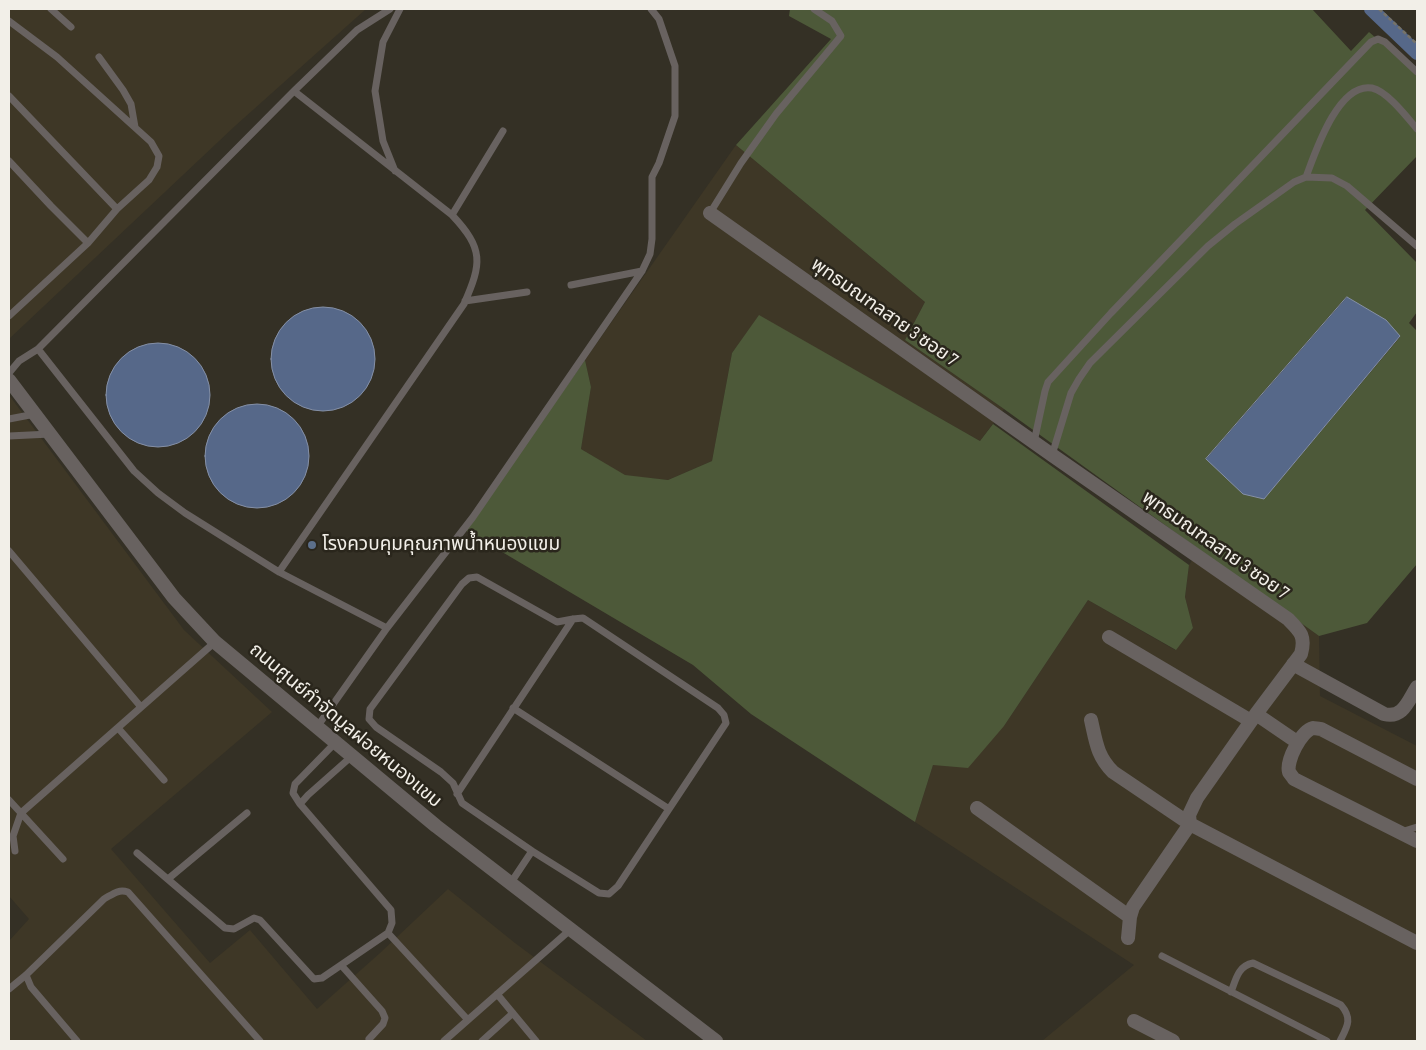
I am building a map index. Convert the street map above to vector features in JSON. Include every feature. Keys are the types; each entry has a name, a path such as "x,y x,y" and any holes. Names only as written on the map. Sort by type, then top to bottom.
{"street":[{"name":"พุทธมณฑลสาย 3 ซอย 7","path":"710,213 1288,619 1299,630 1304,642 1301,654 1191,807 1189,815 1190,824"},
{"name":"ถนนศูนย์กำจัดมูลฝอยหนองแขม","path":"9,380 174,598 215,642 436,826 716,1041"},
{"path":"1109,637 1298,742"},
{"path":"1293,664 1384,714 1391,716 1398,715 1403,710 1417,687"},
{"path":"1091,720 1098,752 1104,763 1113,772 1190,824 1417,943"},
{"path":"1417,778 1321,729 1313,728 1306,731 1298,742 1289,763 1289,772 1294,778 1417,841"},
{"path":"977,808 1130,917"},
{"path":"1128,938 1133,907 1190,824"},
{"path":"1134,1021 1173,1041"}],"lane":[{"path":"51,9 71,27"},
{"path":"9,374 19,361 38,350 294,91 357,30 390,9"},
{"path":"395,171 384,141 375,91 382,42 400,9"},
{"path":"318,727 387,628 473,516 642,271 650,254 652,239 652,177 659,163 675,116 675,66 659,19 651,9"},
{"path":"710,213 741,163 776,114 841,36 832,21 814,9"},
{"path":"9,21 57,57 151,142 159,156 157,167 149,180 117,209 88,243 10,313"},
{"path":"1034,442 1048,382 1111,313 1370,42 1378,39 1385,42 1417,72"},
{"path":"100,57 124,90 131,104 134,127"},
{"path":"1306,177 1331,119 1341,104 1352,93 1362,88 1372,88 1391,100 1417,129"},
{"path":"279,572 465,301 475,280 477,255 467,231 452,215 294,91"},
{"path":"9,96 117,209"},
{"path":"452,215 503,131"},
{"path":"9,161 88,243"},
{"path":"1052,455 1071,393 1090,363 1208,246 1235,224 1294,182 1306,177 1332,178 1347,186 1417,246"},
{"path":"571,285 642,271"},
{"path":"465,301 528,292"},
{"path":"38,350 134,471 158,493 185,513 279,572 387,628"},
{"path":"9,418 35,414"},
{"path":"9,436 50,434"},
{"path":"9,551 141,707"},
{"path":"478,577 557,622 583,618 718,708 724,715 726,723 618,886 609,894 599,893 532,851 462,803 457,794 452,782 441,772 376,727 368,719 370,709 462,584 469,578 478,577"},
{"path":"457,794 573,619"},
{"path":"15,851 12,836 21,813 215,642"},
{"path":"514,708 669,809"},
{"path":"118,728 164,780"},
{"path":"137,853 225,928 234,929 254,918 260,920 314,979 322,978 388,932 392,923 391,910 300,804 293,793 295,784 336,742"},
{"path":"300,804 352,756"},
{"path":"9,800 63,859"},
{"path":"168,879 247,813"},
{"path":"1401,832 1417,826"},
{"path":"510,884 532,851"},
{"path":"9,989 26,975 104,899 122,890 128,892 260,1041"},
{"path":"444,1041 570,930"},
{"path":"388,932 468,1020"},
{"path":"1162,956 1327,1041"},
{"path":"1231,992 1238,972 1246,964 1253,963 1341,1005 1349,1018 1340,1041"},
{"path":"341,966 382,1011 385,1018 369,1039"},
{"path":"26,975 31,986 77,1041"},
{"path":"497,994 536,1041"},
{"path":"482,1041 513,1013"}],"path":[{"path":"1379,9 1417,44"}],"shaded area":[{"path":"9,9 366,9 235,126 9,339"},
{"path":"736,145 925,302 905,340 1004,409 980,441 759,316 732,353 712,461 668,480 625,476 581,449 591,387 585,360"},
{"path":"9,395 184,630 272,712 111,849 210,963 250,930 317,1009 448,889 515,943 647,1041 9,1041 9,941 29,919 9,896"},
{"path":"1199,550 1319,636 1320,696 1417,746 1417,1041 1042,1041 1134,965 915,822 933,765 1004,726 1088,600 1175,650 1193,628 1185,597 1189,565"}],"green space":[{"path":"790,9 1312,9 1351,51 1369,32 1417,73 1417,156 1365,210 1417,263 1417,312 1409,323 1417,331 1417,564 1367,623 1319,636 905,340 925,302 736,145 831,39 789,16","holes":["1346,297 1400,337 1264,499 1206,458"]},
{"path":"759,315 980,441 993,424 1189,565 1185,597 1193,628 1176,650 1088,600 1004,726 968,768 933,765 915,822 751,714 693,665 465,530 585,360 591,387 581,449 625,475 668,480 712,461 732,353"}],"water":[{"path":"1347,297 1386,320 1400,336 1264,499 1243,494 1206,459"},
{"path":"323,307 343,311 360,322 371,339 375,359 371,379 360,396 343,407 323,411 303,407 286,396 275,379 271,359 275,339 286,322 303,311"},
{"path":"158,343 178,347 195,358 206,375 210,395 206,415 195,432 178,443 158,447 138,443 121,432 110,415 106,395 110,375 121,358 138,347"},
{"path":"257,404 277,408 294,419 305,436 309,456 305,476 294,493 277,504 257,508 237,504 220,493 209,476 205,456 209,436 220,419 237,408"}],"waterway":[{"path":"1371,9 1417,53"}],"place":[{"name":"โรงควบคุมคุณภาพน้ำหนองแขม","path":"312,545"}]}
